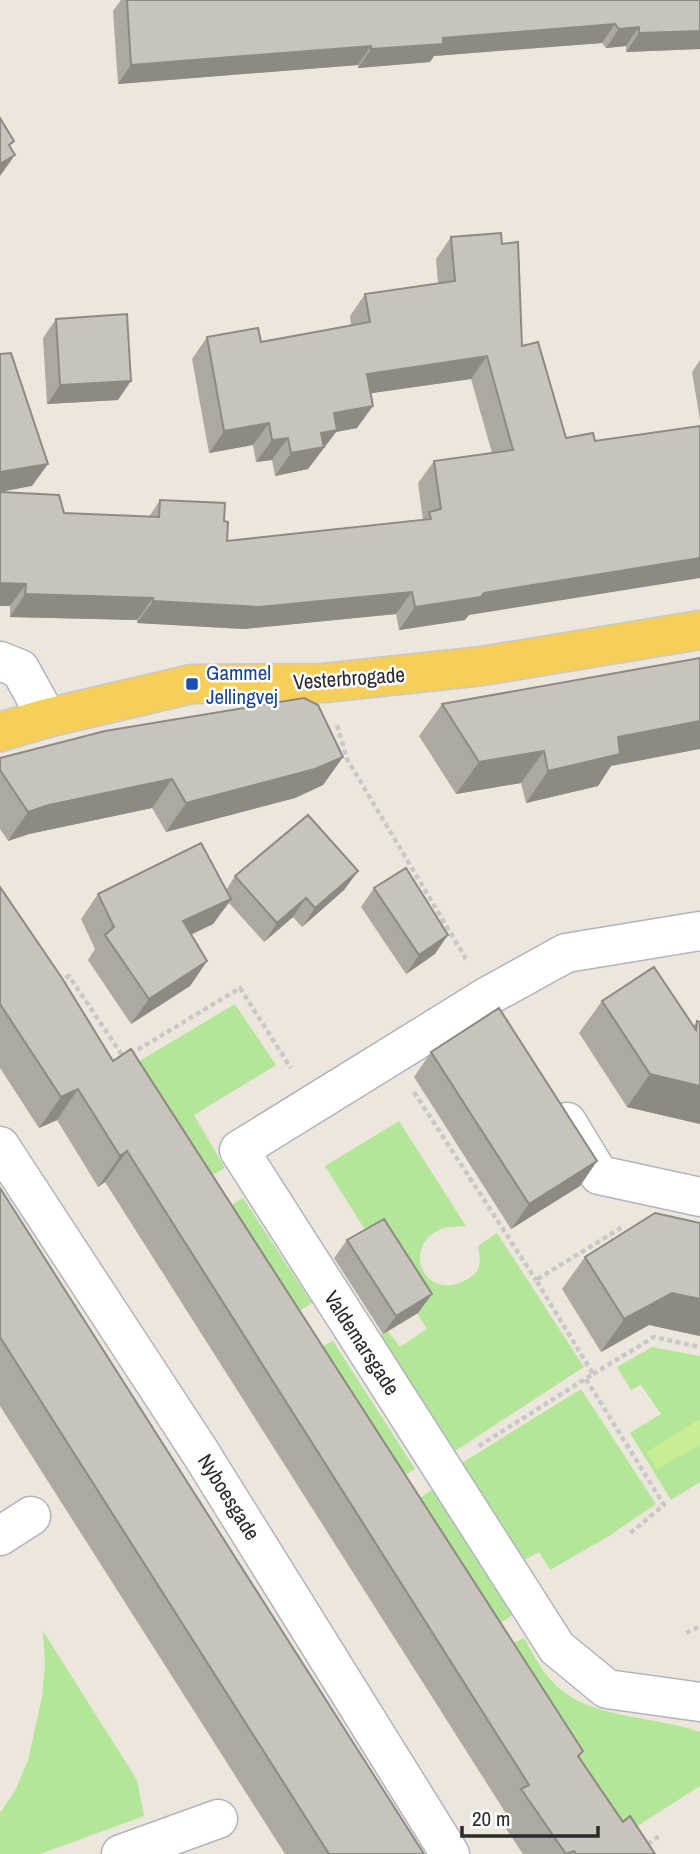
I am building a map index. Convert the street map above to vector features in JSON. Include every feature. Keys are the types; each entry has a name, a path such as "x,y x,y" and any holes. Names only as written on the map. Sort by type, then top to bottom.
{"main road":[{"name":"Vesterbrogade","path":"0,732 47,718 192,684 324,683 482,666 700,630"}],"street":[{"path":"0,661 20,669 47,718"},
{"name":"Valdemarsgade","path":"700,931 566,953 488,996 239,1150 557,1648 607,1689 700,1702"},
{"path":"488,996 509,1029"},
{"path":"550,1096 599,1175 700,1197"},
{"name":"Nyboesgade","path":"0,1146 200,1452 450,1854"},
{"path":"121,1854 218,1819"}],"path":[{"path":"324,683 347,759 488,996"},
{"path":"57,983 69,976 124,1058 240,988 313,1104"},
{"path":"391,1056 536,1280 593,1374"},
{"path":"536,1280 631,1222 650,1186"},
{"path":"443,1469 654,1337 700,1347"},
{"path":"586,1379 664,1505 628,1535"},
{"path":"686,1633 700,1626"},
{"path":"634,1854 662,1834"}],"green space":[{"path":"235,1004 276,1065 194,1115 225,1168 212,1175 198,1154 121,1072"},
{"path":"399,1121 466,1226 448,1227 428,1238 421,1248 420,1259 429,1278 438,1284 450,1285 470,1278 479,1267 478,1246 497,1233 584,1367 452,1453 376,1337 388,1331 400,1347 427,1329 325,1166"},
{"path":"243,1198 312,1303 292,1316 233,1240 248,1230 232,1205"},
{"path":"333,1341 415,1469 388,1486 321,1347"},
{"path":"652,1347 700,1356 700,1482 671,1500 630,1433 661,1414 641,1385 631,1390 617,1367"},
{"path":"581,1389 656,1504 609,1536 550,1570 539,1552 520,1562 457,1466"},
{"path":"700,1419 700,1445 657,1469 646,1452"},
{"path":"432,1490 514,1614 482,1635 418,1499"},
{"path":"43,1631 137,1780 144,1816 40,1854 0,1854 0,1813 15,1791 28,1760 42,1697 45,1665"},
{"path":"524,1638 550,1679 581,1702 600,1709 700,1732 700,1786 625,1834 596,1789 513,1643"}],"building":[{"path":"127,0 700,0 700,31 639,33 639,27 619,29 615,24 443,38 443,44 371,49 371,46 131,65"},
{"path":"0,118 14,141 9,145 15,155 0,164"},
{"path":"501,233 502,244 518,242 522,346 538,342 566,438 593,433 595,441 700,426 700,558 484,593 481,597 415,607 412,592 259,607 153,601 153,598 25,594 26,584 0,583 0,492 59,495 64,513 159,517 160,500 225,503 227,541 431,519 429,512 441,509 434,461 513,450 487,356 367,374 373,406 334,413 337,430 321,433 324,447 291,453 288,438 272,440 269,423 224,431 207,337 258,328 261,342 370,322 365,294 455,281 451,237"},
{"path":"127,314 131,381 60,385 56,319"},
{"path":"11,353 48,464 0,472 0,354"},
{"path":"700,658 700,721 618,737 620,754 548,771 544,751 479,762 442,704"},
{"path":"304,698 318,705 343,757 315,769 186,803 172,779 49,805 28,812 0,770 0,758 105,731"},
{"path":"308,815 358,871 315,908 306,898 277,923 235,876"},
{"path":"201,843 231,899 183,921 207,961 149,999 105,935 114,927 98,894"},
{"path":"406,868 448,935 419,955 374,888"},
{"path":"0,887 62,978 113,1061 131,1049 583,1751 578,1756 623,1822 630,1816 655,1854 576,1854 574,1851 566,1854 521,1789 529,1785 127,1151 120,1156 78,1089 61,1097 0,1004"},
{"path":"654,967 696,1030 697,1021 700,1022 700,1086 650,1074 602,1001"},
{"path":"499,1008 597,1161 529,1204 431,1052"},
{"path":"0,1188 424,1854 329,1854 0,1337"},
{"path":"655,1213 700,1223 700,1299 672,1293 624,1319 585,1257"},
{"path":"384,1219 432,1294 396,1316 347,1240"}],"place":[{"name":"Gammel Jellingvej","path":"192,684"}]}
